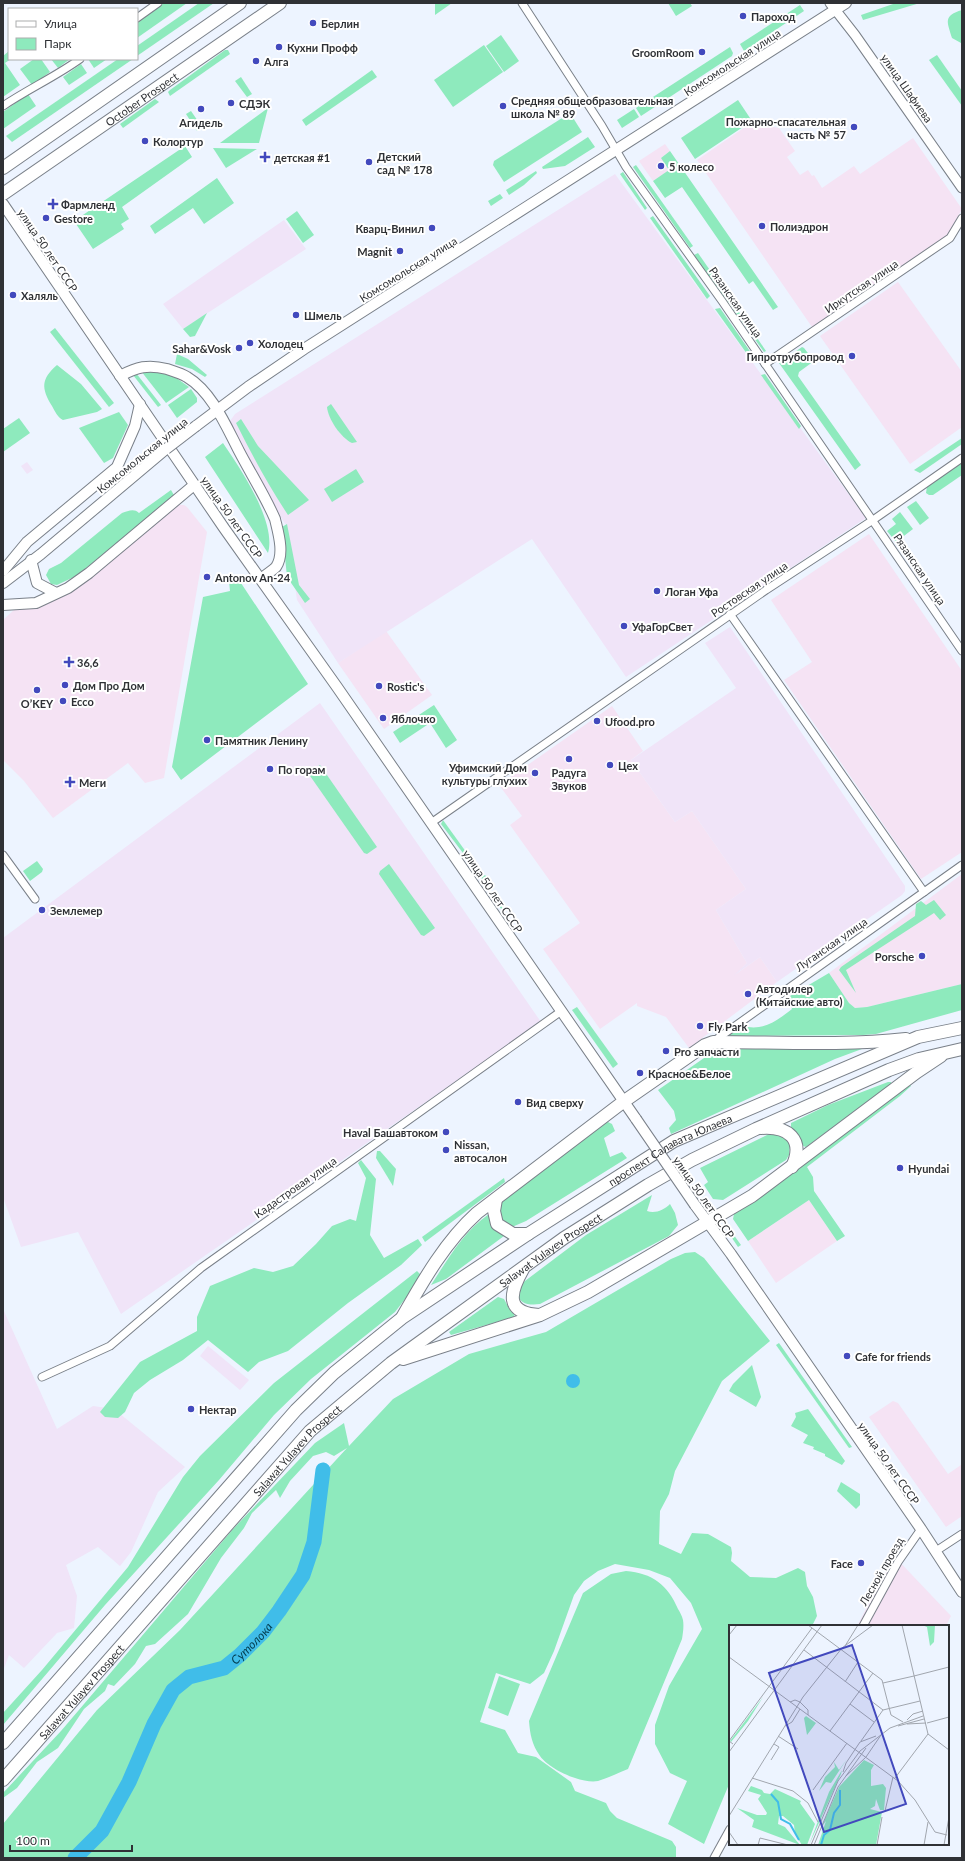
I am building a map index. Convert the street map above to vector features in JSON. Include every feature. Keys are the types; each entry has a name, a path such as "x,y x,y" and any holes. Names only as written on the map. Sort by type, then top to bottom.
{"main road":[{"name":"October Prospect","path":"3,168 240,3"},
{"name":"October Prospect","path":"3,194 280,3"},
{"name":"Комсомольская улица","path":"3,583 41,554 196,426 248,387 304,349 617,150 832,7 846,3"},
{"name":"улица 50 лет СССР","path":"3,204 194,485 431,823 560,1012 708,1224 731,1254 921,1529 962,1592"},
{"path":"120,376 141,366 163,368 180,374 197,384 217,411 275,519 279,537 280,556 276,566 261,579"},
{"path":"3,571 27,542 116,467 135,426 140,404"},
{"path":"3,605 36,603 68,588 89,573 194,485"},
{"path":"32,560 37,583 56,593"},
{"name":"проспект Салавата Юлаева","path":"402,1318 528,1234 674,1141 918,1037 962,1028"},
{"path":"3,1743 296,1410 334,1373 402,1318 420,1285 461,1228 496,1199 623,1102 705,1045 714,1042 858,1042 918,1037"},
{"name":"проспект Салавата Юлаева","path":"525,1265 564,1238 648,1185 692,1160 756,1129 919,1058 962,1049"},
{"path":"391,1363 540,1315 588,1292 708,1224 752,1196 917,1072 946,1053"},
{"path":"756,1129 778,1128 784,1130 794,1139 797,1152 792,1167"},
{"path":"496,1199 494,1211 497,1224 513,1234 528,1234"},
{"path":"525,1265 513,1291 514,1302 523,1312 540,1315"},
{"name":"Salawat Yulayev Prospect","path":"3,1780 310,1431 391,1363 525,1265"}],"street":[{"path":"138,17 158,3"},
{"name":"Рязанская улица","path":"522,3 617,150 626,167 765,364 962,651"},
{"name":"улица Шафиева","path":"832,7 855,35 962,188"},
{"path":"3,106 29,89 58,75 79,60"},
{"name":"Иркутская улица","path":"765,364 950,238 962,218"},
{"name":"Ростовская улица","path":"431,823 730,614 873,520 962,458"},
{"path":"730,614 924,892"},
{"path":"3,855 35,899"},
{"name":"Луганская улица","path":"714,1042 962,865"},
{"name":"Кадастровая улица","path":"42,1377 110,1346 201,1268 560,1012"},
{"name":"Лесной проезд","path":"863,1625 898,1562 921,1529"},
{"path":"936,1551 962,1534"},
{"path":"714,1858 729,1831"}],"shaded area":[{"path":"751,123 779,128 795,151 787,157 800,175 808,170 812,176 814,175 822,188 854,166 860,174 913,138 962,209 948,235 812,327 697,160"},
{"path":"665,144 670,151 661,158 670,170 653,181 639,161"},
{"path":"615,174 866,518 626,677 532,539 338,663 297,600 286,525 262,489 228,426 230,421 235,414"},
{"path":"284,220 306,249 183,329 163,304"},
{"path":"898,282 962,372 962,427 910,464 820,336"},
{"path":"27,462 33,470 27,474 21,466"},
{"path":"179,505 184,505 187,507 207,532 164,778 145,783 128,763 53,818 24,781 3,760 3,620 14,610 47,604 70,591"},
{"path":"869,534 962,671 962,852 921,879 784,680 812,662 771,600"},
{"path":"730,627 905,886 905,891 902,895 777,982 760,957 733,976 747,963 716,910 746,889 692,811 675,822 631,760 736,688 705,643"},
{"path":"386,631 432,695 384,729 338,663"},
{"path":"320,703 541,1022 121,1314 78,1232 21,1247 3,1197 3,938"},
{"path":"612,706 643,751 631,760 675,822 692,811 746,889 716,910 747,963 736,974 760,957 777,982 689,1048 666,1017 637,1006 637,1003 600,1029 543,949 580,923 510,825 522,816 499,785"},
{"path":"962,874 962,984 867,1007 855,1008 849,1003 829,973"},
{"path":"809,1200 837,1241 776,1283 748,1241"},
{"path":"3,1309 57,1429 93,1406 114,1409 185,1467 158,1492 131,1552 120,1566 98,1547 66,1565 77,1596 74,1628 57,1633 24,1668 9,1655 3,1671"},
{"path":"208,1346 249,1380 240,1390 200,1356"},
{"path":"893,1401 898,1403 948,1474 961,1465 962,1466 962,1516 946,1527 869,1417"},
{"path":"894,1556 951,1616 946,1625 858,1625"}],"green space":[{"path":"164,3 187,3 138,37 138,21"},
{"path":"199,3 214,3 138,55 138,45"},
{"path":"435,3 452,3 435,15"},
{"path":"668,3 690,3 692,6 676,16"},
{"path":"896,3 920,3 863,20 861,15"},
{"path":"800,5 804,11 744,51 740,44"},
{"path":"962,10 961,43 952,38 948,20 949,17 956,12"},
{"path":"501,35 519,61 504,72 486,46"},
{"path":"484,45 503,72 453,107 434,80"},
{"path":"730,47 733,53 732,56 641,116 636,108"},
{"path":"225,50 228,50 230,54 170,96 168,92 170,90"},
{"path":"8,52 8,60 10,60 5,63 20,85 3,97 3,56"},
{"path":"937,55 962,91 962,106 929,60"},
{"path":"33,60 42,60 50,72 32,85 20,69"},
{"path":"52,60 69,60 58,68"},
{"path":"89,60 106,60 94,68"},
{"path":"117,60 132,60 12,142 6,136"},
{"path":"81,64 87,73 69,85 63,77"},
{"path":"372,70 377,77 306,126 302,120"},
{"path":"241,77 252,94 247,97 235,81"},
{"path":"28,94 36,106 3,129 3,112"},
{"path":"155,99 159,102 123,128 120,124"},
{"path":"738,100 752,121 695,159 681,138"},
{"path":"268,108 259,143 220,143"},
{"path":"634,109 639,117 622,128 617,120"},
{"path":"191,111 202,127 197,131 186,114"},
{"path":"570,113 582,132 504,182 493,165 494,161"},
{"path":"588,137 595,147 565,166 543,169 542,167"},
{"path":"185,146 192,157 122,207 129,219 121,224 124,229 93,249 74,221"},
{"path":"213,148 257,149 226,168"},
{"path":"670,151 778,307 773,310 753,281 749,284 682,187 665,198 653,181 669,170 661,158"},
{"path":"636,165 693,246 690,248 633,167"},
{"path":"536,171 537,173 524,185 509,195 506,190"},
{"path":"623,172 647,208 645,210 620,174"},
{"path":"217,178 234,203 204,224 193,208 155,234 150,226"},
{"path":"500,194 503,198 491,206 488,201"},
{"path":"297,211 314,235 303,243 286,219"},
{"path":"653,216 710,296 707,299 650,218"},
{"path":"698,253 766,351 764,352 694,255"},
{"path":"720,308 754,357 752,361 715,309"},
{"path":"207,313 195,336 190,337 183,329"},
{"path":"55,328 114,403 109,407 50,332"},
{"path":"802,347 814,361 799,372 798,376 861,465 855,470 779,363"},
{"path":"177,354 188,359 207,375 205,377 192,369 175,364"},
{"path":"57,365 81,384 102,409 97,412 63,420 59,417 48,400 44,384 45,379"},
{"path":"150,370 175,377 189,387 166,403 141,371"},
{"path":"136,373 161,405 158,407 133,375"},
{"path":"765,374 801,426 799,429 761,375"},
{"path":"191,389 197,398 197,402 177,418 168,405"},
{"path":"331,404 357,442 352,443 348,441 336,428 328,412 327,407"},
{"path":"119,412 128,425 113,458 104,463 79,428"},
{"path":"19,418 30,433 3,452 3,429"},
{"path":"241,419 258,446 309,500 288,515 260,470 236,423"},
{"path":"962,438 962,444 920,473 914,470"},
{"path":"223,443 247,481 262,511 267,526 269,540 268,553 205,457"},
{"path":"962,462 962,475 933,495 926,493 927,486"},
{"path":"356,469 364,482 332,502 324,489"},
{"path":"171,490 175,497 76,576 57,585 51,584 46,575 49,569 61,563 122,513 133,510 139,513"},
{"path":"916,501 929,518 920,525 907,507"},
{"path":"900,512 913,529 896,542 887,531 896,524 892,519"},
{"path":"287,524 299,585 310,599 305,603 287,577 282,527"},
{"path":"234,576 237,577 308,684 181,780 172,767 203,597 230,591 229,581 230,578"},
{"path":"434,705 457,740 446,748 430,723 400,743 393,732"},
{"path":"320,765 377,847 367,854 364,853 308,773"},
{"path":"443,820 474,863 472,865 441,824"},
{"path":"37,861 43,869 42,872 30,881 23,871"},
{"path":"389,864 435,928 424,936 421,935 379,874 380,871"},
{"path":"485,875 494,888 490,891 481,878"},
{"path":"497,893 506,907 502,910 492,896"},
{"path":"934,900 946,915 940,920 934,913 846,970 856,993 839,970 841,967 915,916 916,904 921,901 926,905"},
{"path":"829,973 849,1003 855,1008 867,1007 962,984 962,1010 876,1034 726,1036 742,1026 763,1026 780,1018 792,1009 789,1002 790,996"},
{"path":"577,1007 618,1064 613,1068 572,1010"},
{"path":"729,1045 870,1046 835,1059 671,1134 669,1128 676,1120 674,1111 658,1090 717,1049"},
{"path":"891,1082 891,1084 806,1147 803,1146 798,1134 791,1127 791,1123 828,1105"},
{"path":"908,1082 911,1086 900,1096 807,1167 813,1177 814,1191 845,1236 837,1241 809,1200 748,1241 733,1219 734,1214"},
{"path":"608,1122 612,1124 615,1131 604,1138 610,1157 622,1152 627,1158 526,1221 512,1227 502,1222 498,1214 500,1200 600,1124"},
{"path":"771,1133 777,1133 790,1142 789,1155 786,1160 723,1200 713,1199 704,1185 708,1182 700,1168"},
{"path":"377,1151 380,1151 396,1169 393,1186 376,1158"},
{"path":"361,1160 376,1179 370,1235 384,1258 418,1239 422,1245 401,1265 348,1303 288,1351 259,1362 248,1372 208,1340 183,1360 150,1380 134,1393 125,1412 118,1418 105,1417 100,1412 140,1362 197,1331 197,1317 210,1286 254,1268 273,1272 293,1266 332,1226 350,1219 356,1221 366,1178 358,1163"},
{"path":"504,1178 505,1182 425,1242 422,1237"},
{"path":"652,1195 647,1211 659,1211 670,1204 675,1213 678,1225 669,1236 540,1304 525,1303 519,1298 518,1295 521,1284 586,1235"},
{"path":"489,1214 494,1226 504,1236 446,1279 431,1285 450,1256 471,1229"},
{"path":"728,1227 741,1245 738,1247 730,1235"},
{"path":"695,1252 704,1258 770,1341 722,1381 675,1471 669,1494 660,1511 659,1544 681,1554 692,1533 708,1534 731,1547 731,1561 750,1577 776,1578 798,1568 805,1572 807,1586 813,1597 817,1616 812,1625 729,1625 729,1784 704,1844 668,1824 687,1781 670,1773 655,1744 655,1725 669,1686 702,1629 691,1603 670,1578 649,1570 615,1564 598,1571 584,1581 574,1595 554,1651 544,1673 530,1684 496,1673 480,1722 505,1730 518,1753 536,1757 571,1782 575,1791 606,1803 610,1811 617,1818 672,1841 676,1847 676,1858 3,1858 3,1824 97,1710 180,1630 347,1448 334,1456 326,1452 313,1456 290,1481 280,1498 276,1490 252,1513 244,1528 221,1558 188,1614 155,1644 146,1646 135,1664 114,1686 108,1684 105,1691 84,1709 58,1748 37,1762 17,1788 3,1798 3,1793 61,1731 233,1529 315,1443 344,1423 349,1446 393,1399 469,1354 546,1332 671,1259 685,1253"},
{"path":"417,1271 420,1274 419,1281 395,1312 311,1379 274,1415 219,1480 105,1605 3,1725 3,1713 42,1670 128,1567 183,1477 200,1456 274,1383"},
{"path":"498,1297 504,1299 510,1310 515,1312 514,1317 451,1335 449,1332"},
{"path":"779,1343 852,1447 849,1448 776,1345"},
{"path":"752,1365 761,1397 756,1407 729,1391 733,1384"},
{"path":"808,1409 845,1461 842,1465 825,1456 825,1454 813,1449 814,1447 803,1443 808,1435 791,1426 796,1417 795,1413"},
{"path":"841,1482 860,1494 860,1505 856,1509 837,1491"},
{"path":"626,1571 644,1574 658,1582 669,1593 683,1620 682,1639 628,1769 598,1781 575,1778 551,1766 540,1756 533,1744 529,1721 583,1593 611,1574"},
{"path":"499,1676 520,1684 508,1716 488,1708"}],"water":[{"path":"573,1374 578,1376 580,1381 578,1386 573,1388 568,1386 566,1381 568,1376"}],"waterway":[{"name":"Сутолока","path":"75,1858 102,1831 129,1782 154,1724 173,1690 189,1677 224,1668 240,1655 263,1632 303,1575 314,1542 323,1470"}],"place":[{"name":"Пароход","path":"743,16"},
{"name":"Берлин","path":"313,23"},
{"name":"Кухни Профф","path":"279,47"},
{"name":"GroomRoom","path":"702,52"},
{"name":"Алга","path":"256,61"},
{"name":"СДЭК","path":"231,103"},
{"name":"Средняя общеобразовательная школа № 89","path":"503,106"},
{"name":"Агидель","path":"201,109"},
{"name":"Пожарно-спасательная часть № 57","path":"854,127"},
{"name":"Колортур","path":"145,141"},
{"name":"детская #1","path":"265,157"},
{"name":"Детский сад № 178","path":"369,162"},
{"name":"5 колесо","path":"661,166"},
{"name":"Фармленд","path":"53,204"},
{"name":"Gestore","path":"46,218"},
{"name":"Полиэдрон","path":"762,226"},
{"name":"Кварц-Винил","path":"432,228"},
{"name":"Magnit","path":"400,251"},
{"name":"Халяль","path":"13,295"},
{"name":"Шмель","path":"296,315"},
{"name":"Холодец","path":"250,343"},
{"name":"Sahar&Vosk","path":"239,348"},
{"name":"Гипротрубопровод","path":"852,356"},
{"name":"Antonov An-24","path":"207,577"},
{"name":"Логан Уфа","path":"657,591"},
{"name":"УфаГорСвет","path":"624,626"},
{"name":"36,6","path":"69,662"},
{"name":"Дом Про Дом","path":"65,685"},
{"name":"Rostic's","path":"379,686"},
{"name":"O’KEY","path":"37,690"},
{"name":"Ecco","path":"63,701"},
{"name":"Яблочко","path":"383,718"},
{"name":"Ufood.pro","path":"597,721"},
{"name":"Памятник Ленину","path":"207,740"},
{"name":"Радуга Звуков","path":"569,759"},
{"name":"Цех","path":"610,765"},
{"name":"По горам","path":"270,769"},
{"name":"Уфимский Дом культуры глухих","path":"535,773"},
{"name":"Меги","path":"70,782"},
{"name":"Землемер","path":"42,910"},
{"name":"Porsche","path":"922,956"},
{"name":"Автодилер (Китайские авто)","path":"748,994"},
{"name":"Fly Park","path":"700,1026"},
{"name":"Pro запчасти","path":"666,1051"},
{"name":"Красное&Белое","path":"640,1073"},
{"name":"Вид сверху","path":"518,1102"},
{"name":"Haval Башавтоком","path":"446,1132"},
{"name":"Nissan, автосалон","path":"446,1150"},
{"name":"Hyundai","path":"900,1168"},
{"name":"Cafe for friends","path":"847,1356"},
{"name":"Нектар","path":"191,1409"},
{"name":"Face","path":"861,1563"}]}
